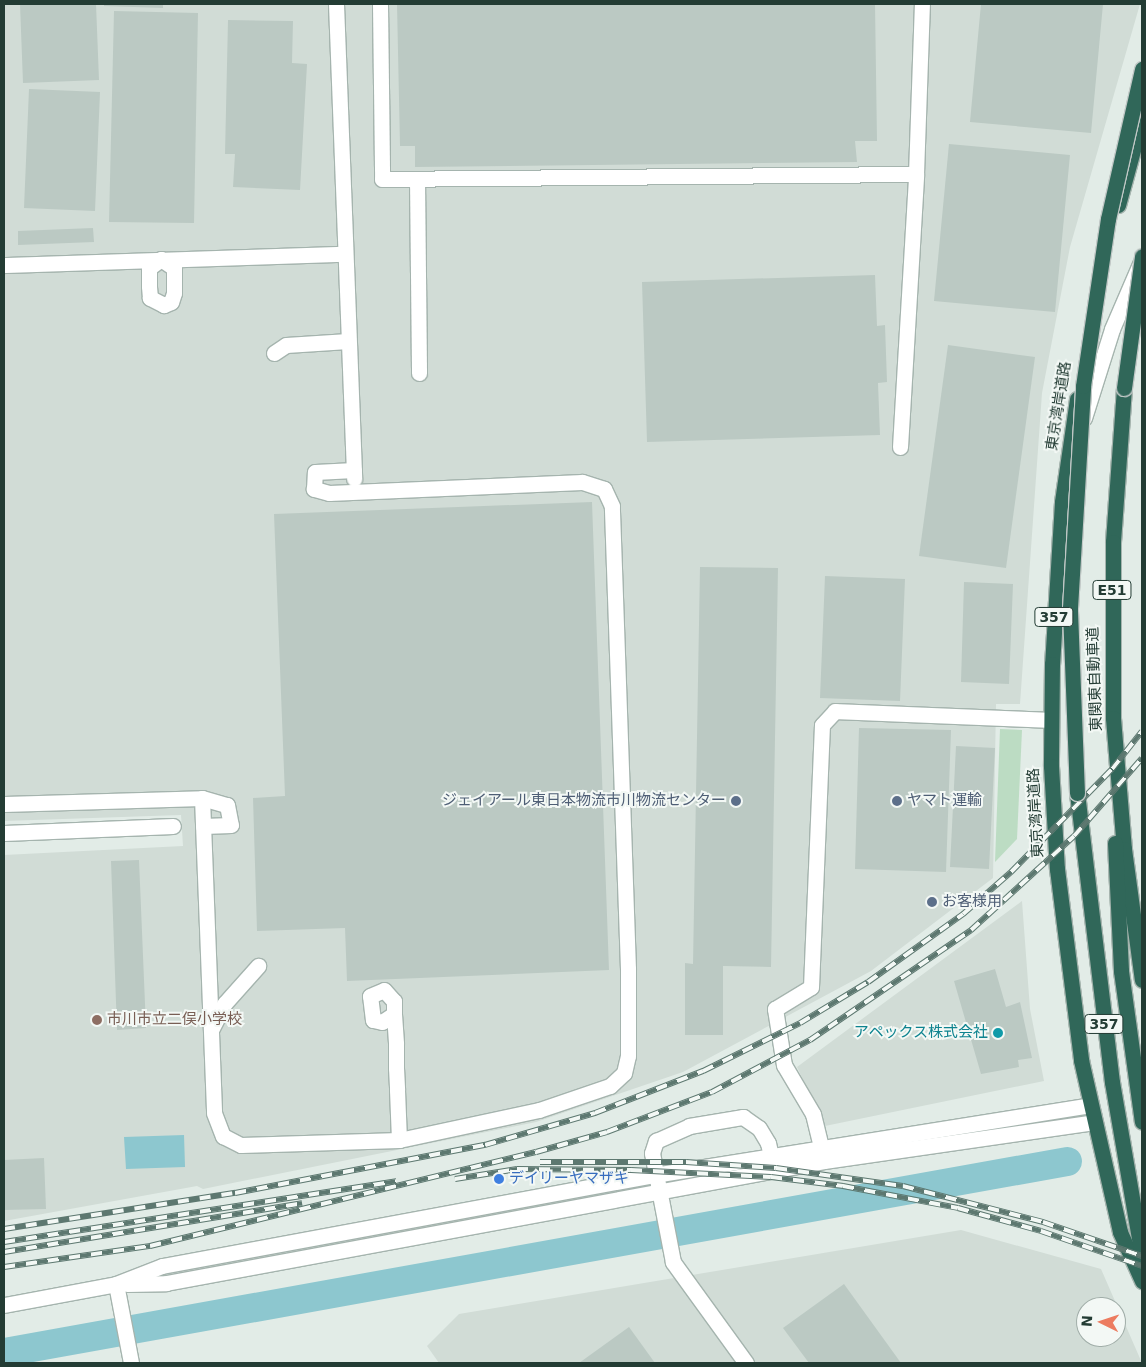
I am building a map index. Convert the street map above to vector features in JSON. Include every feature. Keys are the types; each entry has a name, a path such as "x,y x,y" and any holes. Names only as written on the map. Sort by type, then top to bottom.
{"highway":[{"name":"東京湾岸道路","path":"1142,69 1108,219 1082,386 1070,608 1077,792 1112,1082 1142,1254"},
{"name":"東京湾岸道路","path":"1142,117 1087,344 1062,502 1051,720 1052,812 1065,956 1090,1105 1120,1232 1142,1281"},
{"name":"東関東自動車道","path":"1142,257 1124,388 1113,542 1112,661 1118,792 1142,980"},
{"path":"1118,792 1115,906 1142,1122"}],"street":[{"path":"336,4 344,254 355,490"},
{"path":"380,4 382,179 916,174"},
{"path":"900,447 916,174 922,4"},
{"path":"417,179 419,373"},
{"path":"4,265 344,254"},
{"path":"1062,502 1112,329 1142,257"},
{"path":"274,353 286,345 348,341"},
{"path":"202,798 214,1113 223,1136 241,1145 399,1140 539,1110 610,1086 624,1073 628,1056 628,969 612,506 604,489 582,482 355,490 320,493 312,481 315,472 354,470"},
{"path":"824,1161 813,1114 784,1065 775,1009 811,987 822,725 835,711 1051,720"},
{"path":"4,804 202,798 227,805 231,825 203,826"},
{"path":"4,833 173,826"},
{"path":"211,1032 225,1003 258,966"},
{"path":"394,1014 399,1140"},
{"path":"116,1284 162,1266 654,1175 821,1145 1090,1105"},
{"path":"746,1363 673,1262 667,1243 654,1175 652,1153 656,1141 689,1126 743,1117 759,1128 771,1154 774,1170"},
{"path":"4,1304 116,1284 166,1283 824,1161 1094,1122"},
{"path":"116,1284 131,1363"}],"shaded area":[{"path":"4,4 1140,4 1070,247 1042,393 1020,704 996,704 993,878 871,971 683,1072 536,1122 203,1189 197,1186 4,1221 4,855 183,846 181,815 4,821"},
{"path":"1022,901 1030,1009 1044,1081 825,1126 797,1067"},
{"path":"961,1230 1101,1269 1113,1297 1076,1297 1076,1347 1126,1347 1126,1326 1142,1363 439,1363 427,1346 459,1314"}],"green space":[{"path":"1000,729 1022,730 1017,839 995,862"}],"water":[{"path":"184,1135 185,1167 126,1169 124,1137"}],"building":[{"path":"20,4 96,4 99,80 23,83"},
{"path":"104,4 163,4 163,8 104,6"},
{"path":"397,4 875,4 877,141 855,141 857,162 415,167 415,146 400,146"},
{"path":"981,4 1103,4 1091,133 970,122"},
{"path":"114,11 198,13 194,223 109,222"},
{"path":"228,20 293,21 292,63 307,64 300,190 233,187 235,154 225,154"},
{"path":"29,89 100,92 95,211 24,208"},
{"path":"949,144 1070,155 1055,312 934,301"},
{"path":"93,228 94,242 18,245 18,231"},
{"path":"875,275 877,326 885,325 887,382 878,383 880,435 647,442 642,282"},
{"path":"948,345 1035,357 1006,568 919,556"},
{"path":"592,502 609,970 347,981 345,928 257,931 253,798 285,796 274,514"},
{"path":"700,567 778,568 771,967 723,966 723,1035 685,1035 685,963 693,964"},
{"path":"825,576 905,579 900,701 820,698"},
{"path":"964,582 1013,584 1009,684 961,682"},
{"path":"859,728 951,730 946,872 855,869"},
{"path":"956,746 995,748 989,869 950,867"},
{"path":"139,860 146,1028 117,1030 111,861"},
{"name":"アペックス株式会社","path":"995,969 1006,1007 1020,1002 1032,1058 1018,1060 1019,1067 981,1074 954,981"},
{"path":"44,1158 46,1209 4,1210 4,1160"},
{"path":"844,1284 901,1363 809,1363 783,1328"},
{"path":"629,1327 655,1363 579,1363"}],"waterway":[{"path":"4,1352 1067,1161"}],"railway":[{"path":"4,1229 235,1193 485,1145 595,1113 703,1071 800,1023 868,982 963,914 1011,872 1112,769 1142,731"},
{"path":"4,1267 150,1246 536,1152 607,1132 712,1092 810,1040 971,930 1074,836 1142,758"},
{"path":"540,1162 686,1162 776,1168 903,1186 1043,1222 1142,1256"},
{"path":"455,1179 517,1169 631,1170 771,1177 843,1186 958,1208 1041,1231 1142,1266"},
{"path":"4,1242 396,1181"},
{"path":"4,1252 302,1203"}],"place":[{"name":"ジェイアール東日本物流市川物流センター","path":"736,801"},
{"name":"ヤマト運輸","path":"897,801"},
{"name":"お客様用","path":"932,902"},
{"name":"市川市立二俣小学校","path":"97,1020"},
{"name":"アペックス株式会社","path":"998,1033"},
{"name":"デイリーヤマザキ","path":"499,1179"}]}
